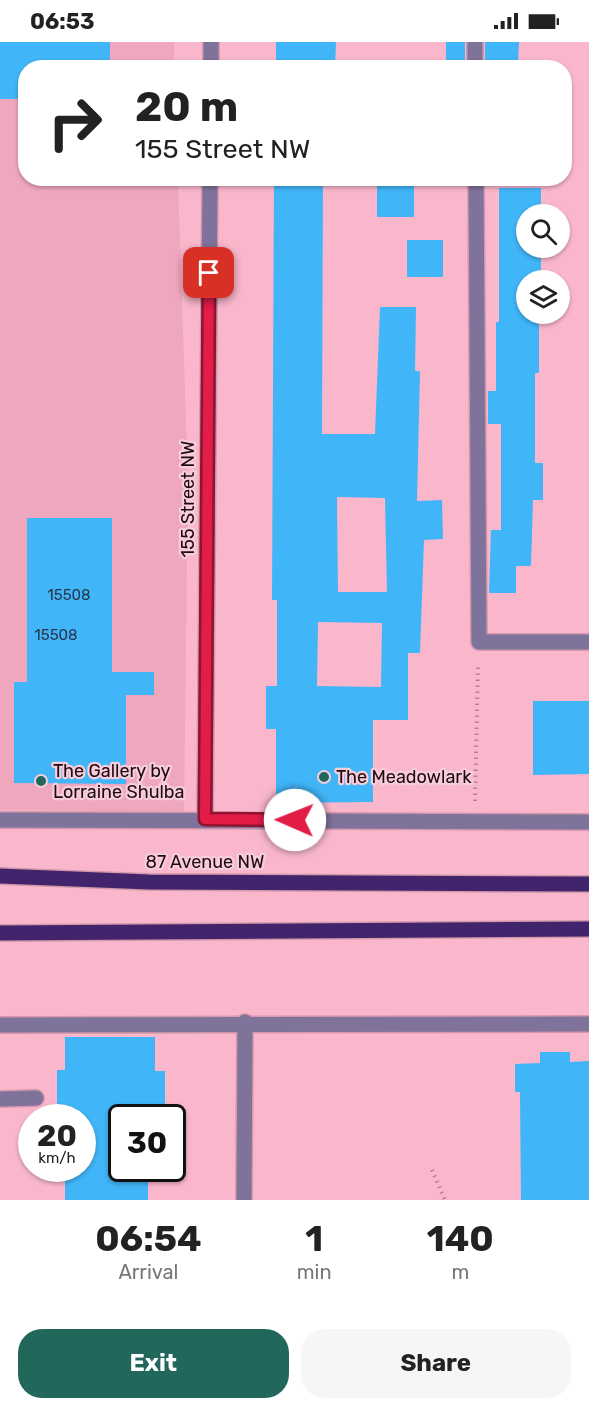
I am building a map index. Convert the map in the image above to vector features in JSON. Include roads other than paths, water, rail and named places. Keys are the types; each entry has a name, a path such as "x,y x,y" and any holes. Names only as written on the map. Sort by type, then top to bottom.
{"main road":[{"name":"87 Avenue NW","path":"0,876 149,882 589,884"},
{"path":"0,933 589,929"}],"street":[{"path":"210,60 211,42"},
{"path":"475,42 475,60"},
{"name":"155 Street NW","path":"205,819 210,186"},
{"path":"476,186 479,642 589,642"},
{"path":"0,820 589,822"},
{"path":"244,1200 246,1022"},
{"path":"0,1025 246,1022 589,1024"},
{"path":"0,1099 36,1098"}],"place":[{"name":"The Meadowlark","path":"324,777"},
{"name":"The Gallery by Lorraine Shulba","path":"41,781"}]}
